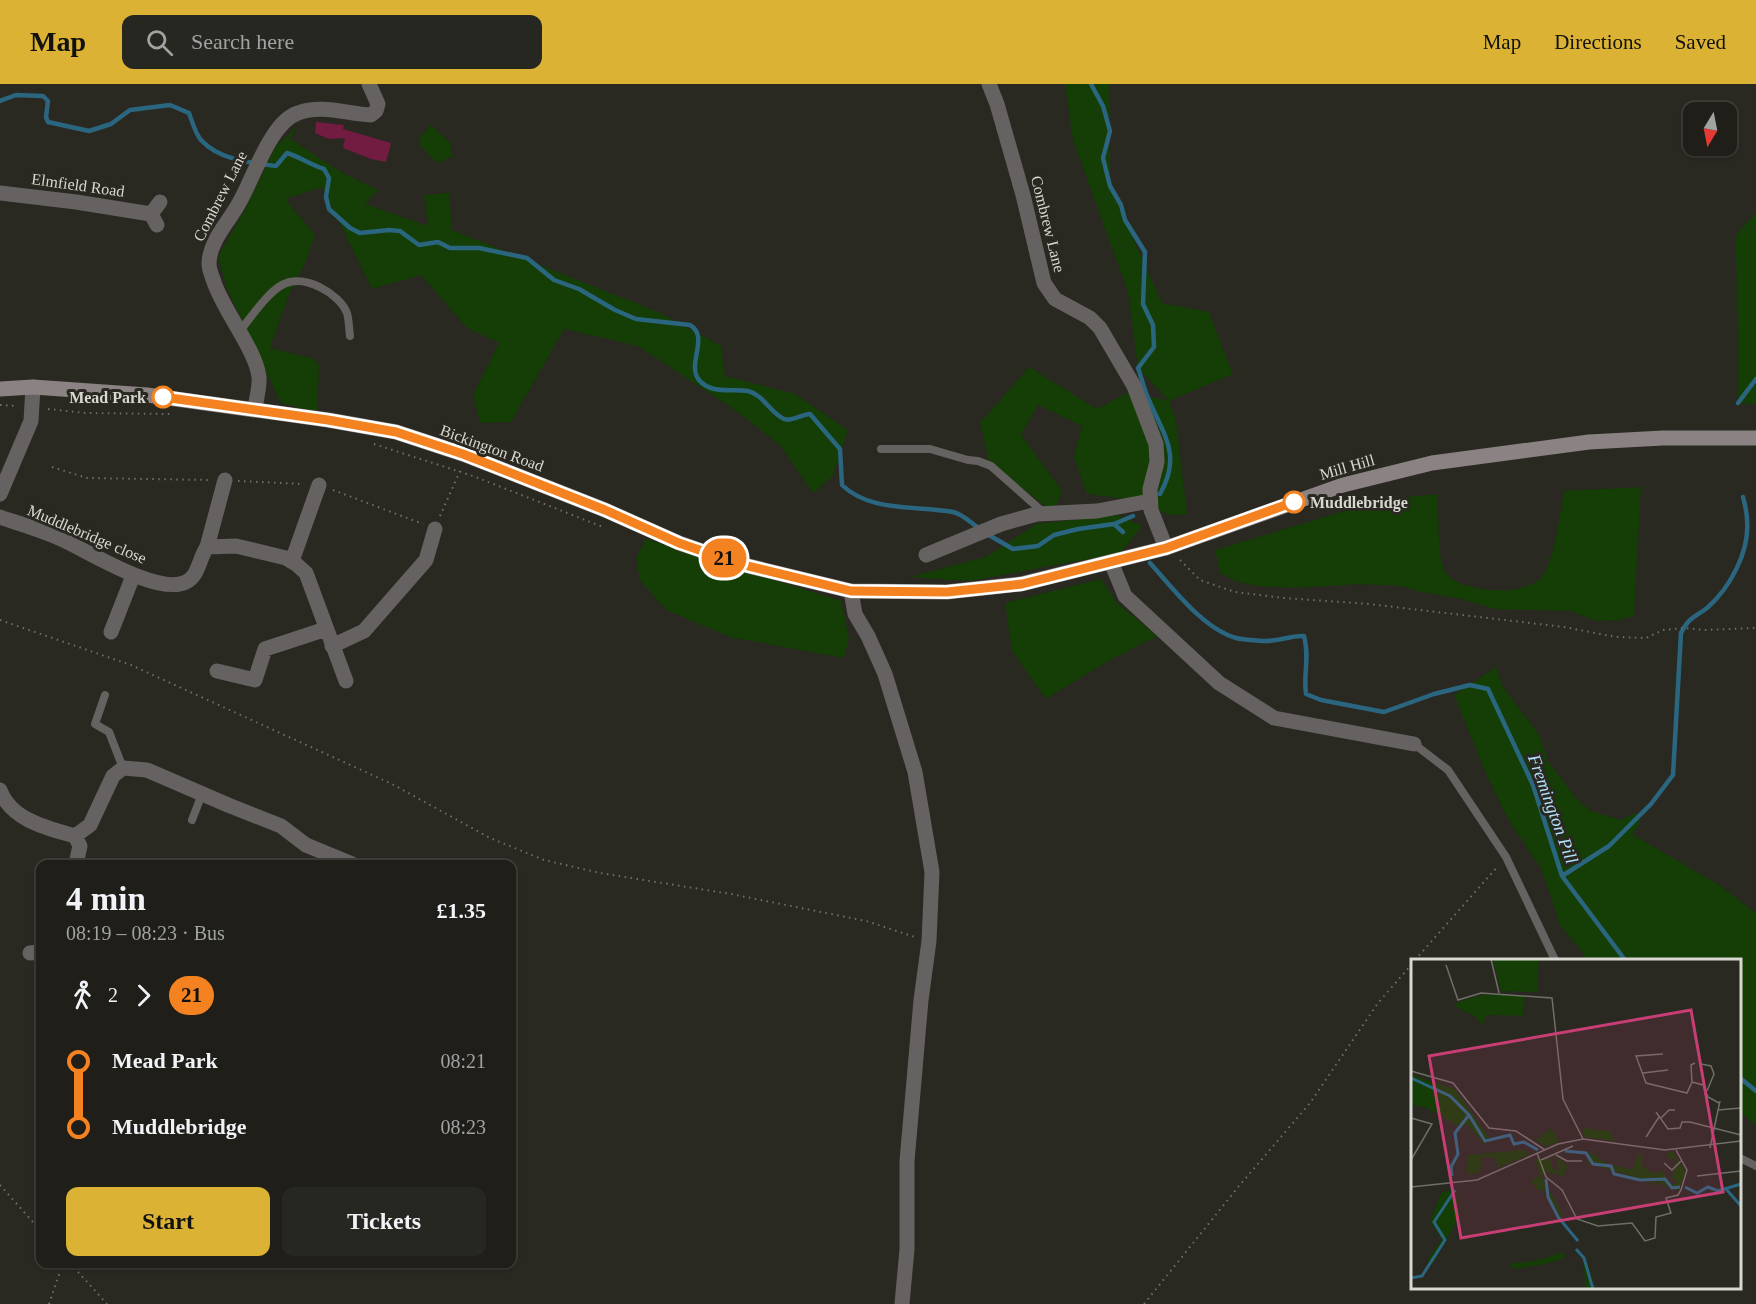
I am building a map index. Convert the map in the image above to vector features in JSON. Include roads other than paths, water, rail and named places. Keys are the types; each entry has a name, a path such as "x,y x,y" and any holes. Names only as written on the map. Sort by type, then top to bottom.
{"main road":[{"name":"Bickington Road","path":"0,389 33,387 147,395 255,409 396,432 463,454 605,510 679,543 740,564 851,591"},
{"name":"Mill Hill","path":"851,591 947,592 1022,584 1166,548 1342,485 1432,464 1589,441 1756,438"}],"street":[{"name":"Combrew Lane","path":"255,409 259,376 216,290 208,265 210,253 222,228 239,203 268,143 285,122 297,113 317,109 371,115 376,111 378,104 369,84"},
{"name":"Combrew Lane","path":"989,84 1023,195 1044,283 1054,299 1090,318 1100,328 1121,361 1138,396 1156,444 1157,462 1150,489 1150,501 1151,510 1166,548"},
{"name":"Elmfield Road","path":"0,193 156,214"},
{"path":"0,494 31,421 33,387"},
{"path":"225,480 207,547 236,546 292,561 306,573 346,681"},
{"path":"292,561 319,485"},
{"path":"926,555 1002,524 1044,514 1097,511 1150,501"},
{"name":"Muddlebridge close","path":"0,517 60,538 133,576 169,584 184,583 191,579 207,547"},
{"path":"333,646 364,631 426,560 435,529"},
{"path":"1111,562 1125,596 1219,683 1274,718 1414,744"},
{"name":"Muddlebridge close","path":"111,632 133,576"},
{"path":"851,591 855,614 885,674 915,772 932,872 929,941 921,1000 907,1161 907,1249 902,1304"},
{"path":"217,671 255,680 265,649 326,629"},
{"path":"75,836 90,825 113,776 123,768 147,770 281,826 306,845 342,860"},
{"path":"0,790 4,801 21,816 75,836 80,846 77,860"}],"lane":[{"path":"239,333 272,293 283,284 304,281 326,291 340,303 347,313 350,336"},
{"path":"881,449 930,449 991,466 1017,487 1044,514"},
{"path":"105,695 95,724 109,732 123,768"},
{"path":"1414,744 1448,770 1506,857 1555,959"},
{"path":"192,820 202,794"},
{"path":"1741,1158 1756,1166"}],"waterway":[{"path":"1091,84 1103,106 1110,131 1103,158 1110,186 1121,205 1125,220 1145,252 1143,304 1153,325 1154,347 1138,368 1165,435 1170,457 1170,468 1160,494"},
{"path":"0,101 16,95 43,96 48,101 46,117 48,122 89,131 111,124 130,110 170,105 189,113 201,140 208,147 226,156 246,162 276,166 287,153 324,169 329,178 326,197 329,209 350,228 360,233 400,231 419,245 438,242 450,248 479,248 527,258 554,280 579,289 615,310 636,319 690,325 696,330 698,336 695,366 699,380 710,388 754,393 784,419 810,414 840,449 842,485 854,494 880,504 957,513 980,529"},
{"path":"1738,403 1756,379"},
{"path":"1562,876 1609,846 1651,804 1673,775 1681,633 1689,621 1715,600 1731,580 1737,568 1747,532 1747,514 1743,497"},
{"path":"1114,524 1133,516"},
{"path":"987,534 1013,549 1038,546 1054,535 1078,529 1114,524 1123,532"},
{"path":"1150,563 1200,617 1224,633 1239,639 1263,641 1304,636 1306,694 1321,700 1384,712 1434,694 1470,685 1488,689 1533,785 1562,876 1624,959"},
{"name":"Fremington Pill","path":"1741,1079 1756,1091"}],"place":[{"name":"Mead Park","path":"163,397"},
{"name":"Muddlebridge","path":"1294,502"}]}
